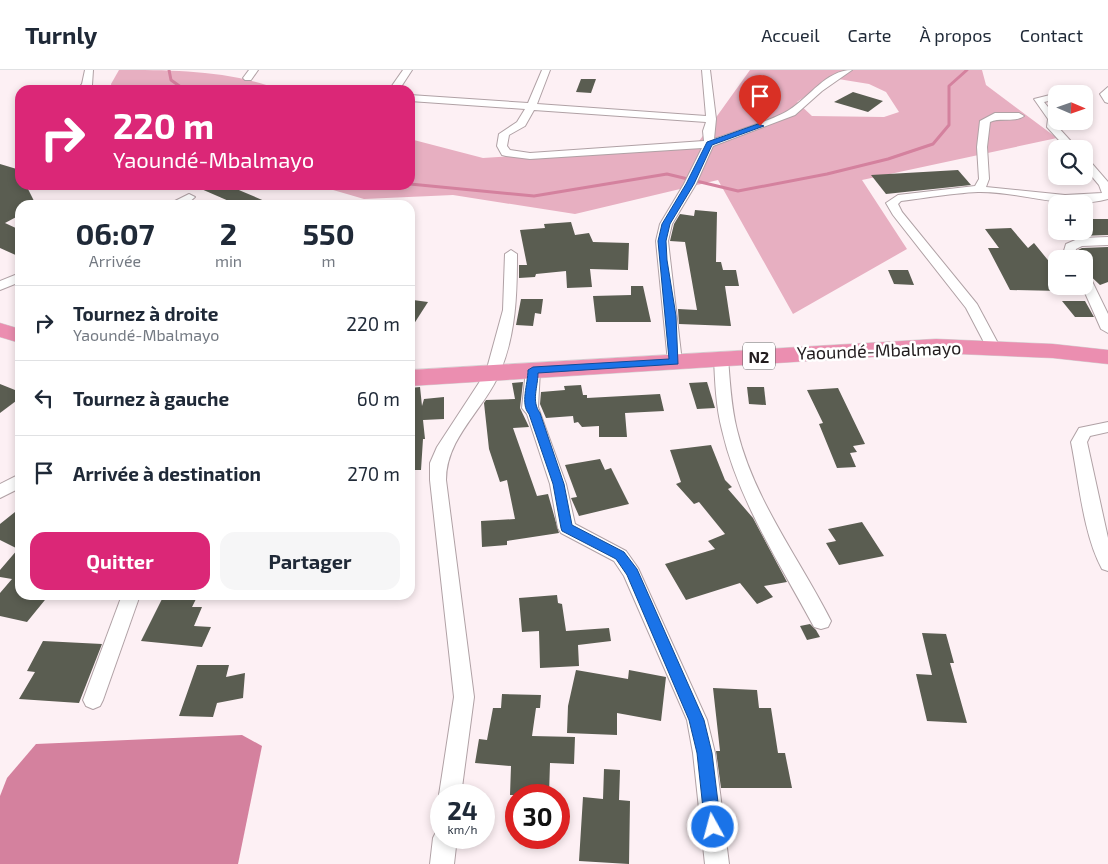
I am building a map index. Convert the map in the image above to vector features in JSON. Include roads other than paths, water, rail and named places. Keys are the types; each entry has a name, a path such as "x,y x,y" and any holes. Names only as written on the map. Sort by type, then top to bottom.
{"highway":[{"path":"0,330 15,334"},
{"name":"Yaoundé-Mbalmayo","path":"415,378 936,346 993,347 1108,357"}],"street":[{"path":"87,85 89,70"},
{"path":"398,85 408,70"},
{"path":"546,70 531,107 520,124 504,134 502,146 506,153 530,156 709,144 792,113 819,89 848,70"},
{"path":"675,362 662,241 666,224 709,144 711,119 706,70"},
{"path":"1108,90 1105,94 1108,100"},
{"path":"415,98 711,119"},
{"path":"1048,98 1040,99 1039,102 1048,113"},
{"path":"979,190 984,179 982,147 985,121 995,116 1019,116"},
{"path":"1055,130 1064,140"},
{"path":"993,347 972,307 897,213 892,203 898,198 979,190 1074,199 1103,198 1108,195 1104,184 1093,171"},
{"path":"183,200 189,197"},
{"path":"1070,250 1070,247 1080,242 1108,240"},
{"path":"452,784 464,697 438,480 438,463 456,428 493,372 510,310 511,254"},
{"path":"0,286 15,279"},
{"path":"1093,295 1108,329"},
{"path":"721,358 725,408 732,440 748,485 821,621"},
{"path":"533,370 530,408 534,413 558,484 567,528 620,556 632,573 697,720 704,753 717,864"},
{"path":"1108,427 1085,432 1080,442 1098,534 1108,564"},
{"path":"0,492 15,483"},
{"path":"93,700 129,600"},
{"path":"442,864 444,849"}],"waterway":[{"path":"169,70 171,80 178,85"},
{"path":"415,184 534,196 667,174 738,191 827,174 888,159 933,144 949,125 949,86 967,70"}]}
